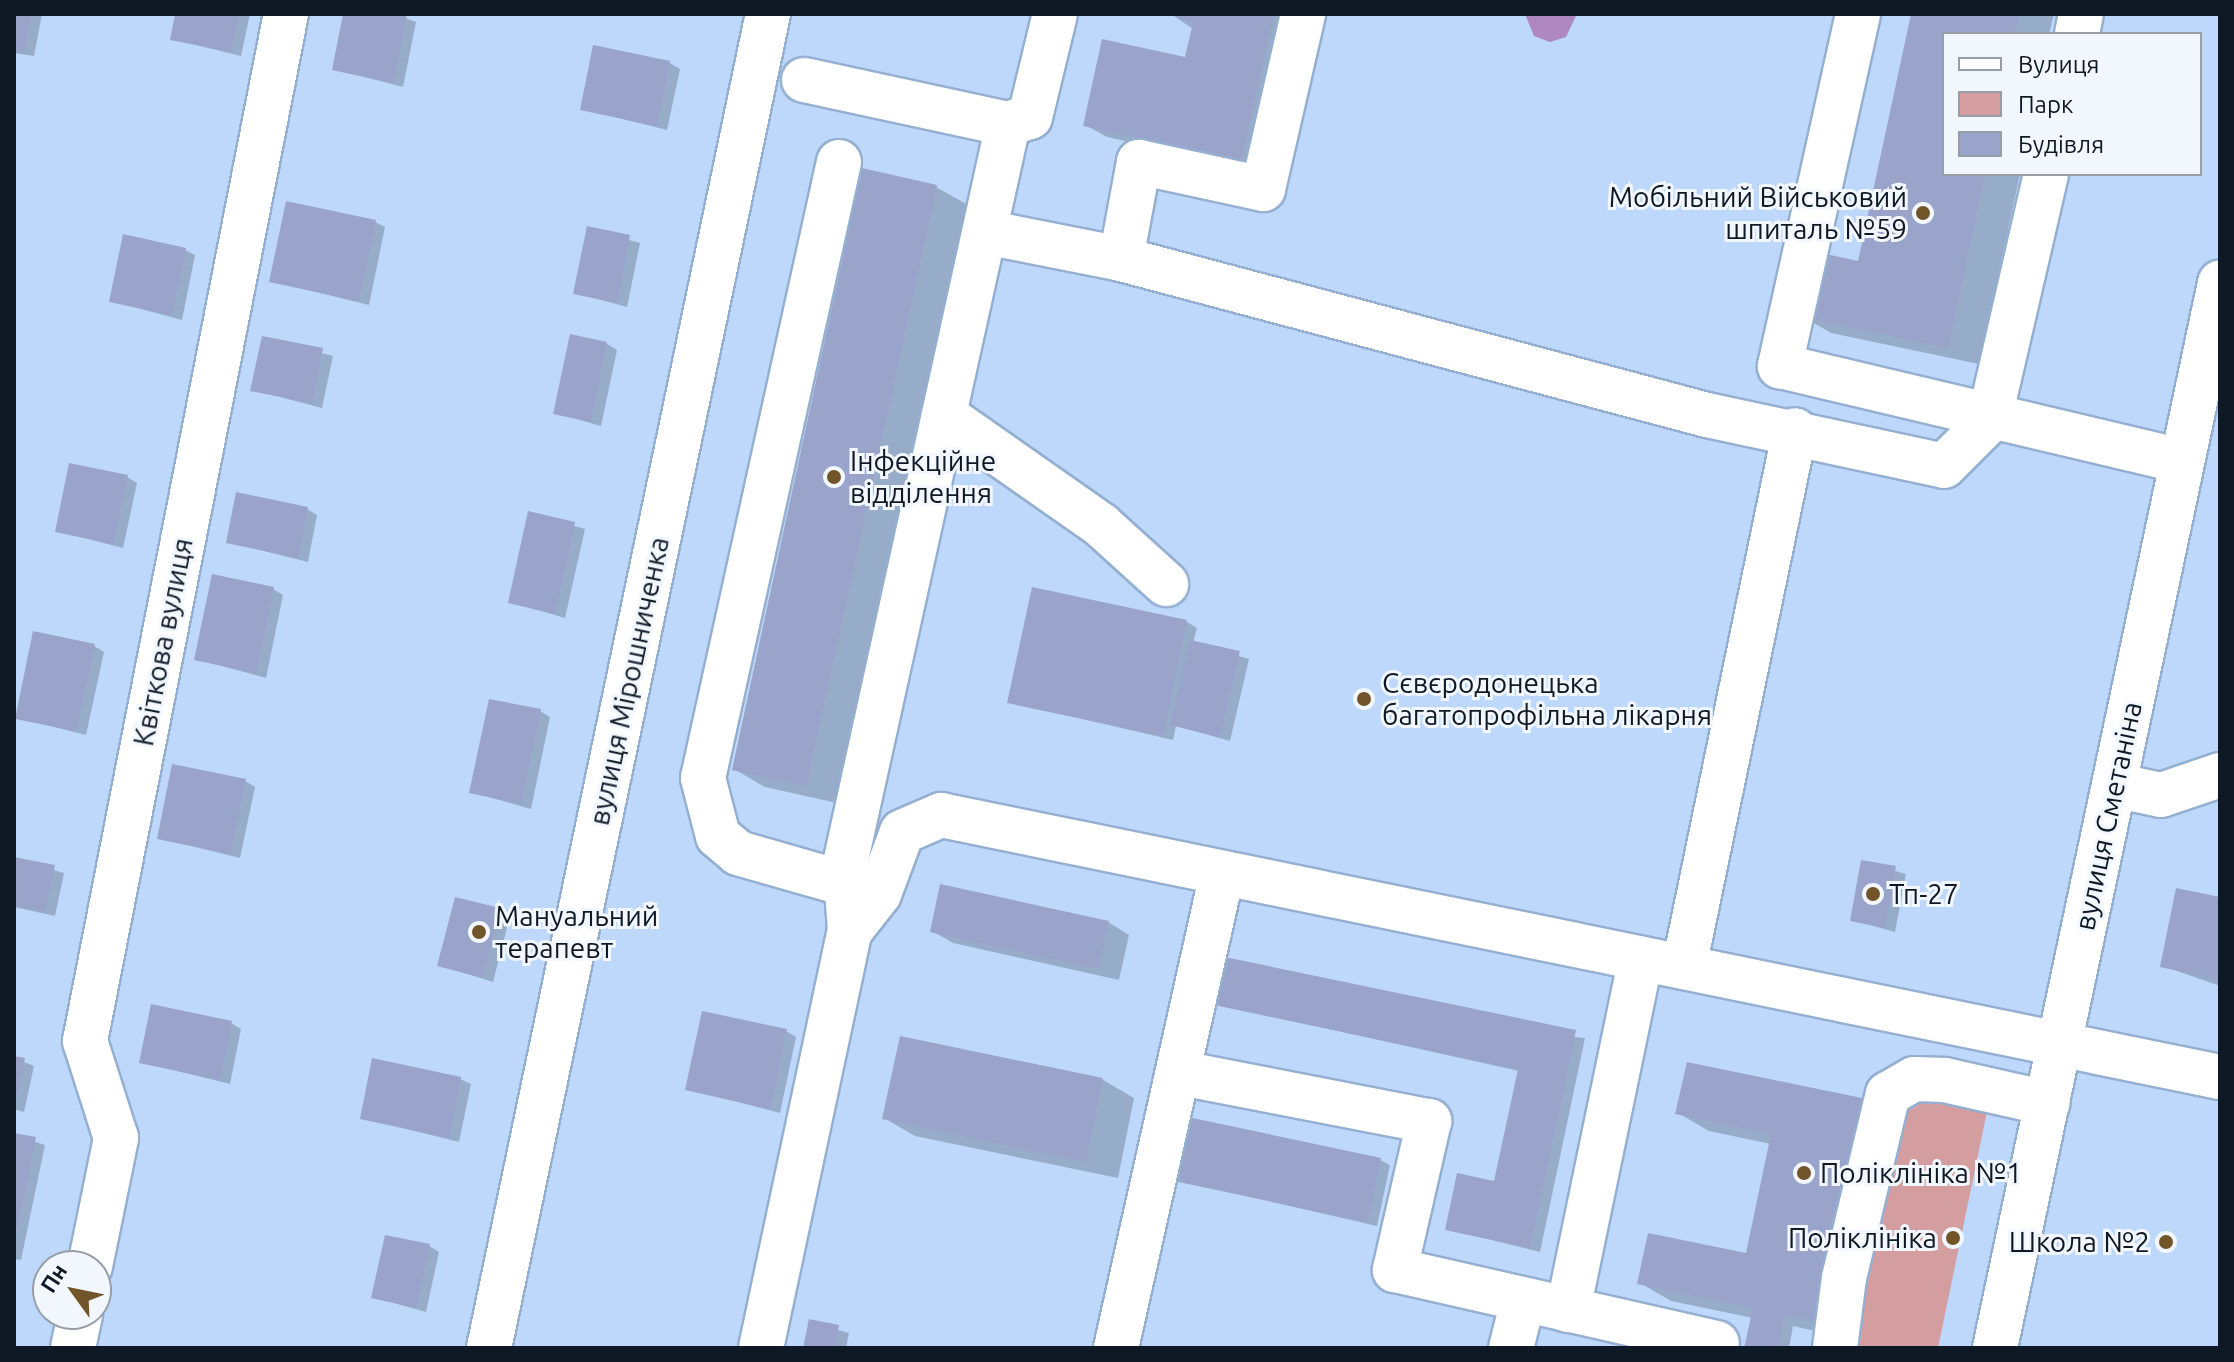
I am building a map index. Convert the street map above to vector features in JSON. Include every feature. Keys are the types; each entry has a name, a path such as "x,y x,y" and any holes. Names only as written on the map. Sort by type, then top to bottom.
{"street":[{"name":"Квіткова вулиця","path":"93,1250 116,1138 85,1041 286,14"},
{"name":"вулиця Мірошниченка","path":"489,1348 768,14"},
{"path":"804,80 1008,124 1030,117 1055,14"},
{"path":"1121,259 1139,162 1263,189 1303,14"},
{"path":"1684,967 1782,428 1780,366 1858,14"},
{"path":"761,1348 850,931 846,884 1008,124"},
{"path":"839,162 703,778 718,836 738,853 846,884"},
{"path":"985,232 1121,259 1782,428 1944,466 1989,421 2046,176"},
{"name":"вулиця Сметаніна","path":"1995,1348 2220,283"},
{"path":"1780,366 1989,421 2182,461"},
{"path":"944,415 1101,525 1166,584"},
{"path":"2114,785 2161,795 2220,775"},
{"path":"850,931 879,894 902,832 941,815 2220,1077"},
{"path":"1116,1348 1181,1073 1222,874"},
{"path":"1568,1310 1641,958"},
{"path":"1181,1073 1429,1121 1395,1270 1717,1343"},
{"path":"1835,1348 1847,1262 1888,1094 1914,1079 1945,1080 2047,1103"},
{"path":"1511,1348 1523,1301"}],"green space":[{"path":"1908,1094 1989,1102 1938,1348 1854,1348 1897,1106"}],"shaded area":[{"path":"1525,14 1576,16 1566,37 1550,42 1534,36"}],"building":[{"path":"14,14 31,14 24,52 14,50"},
{"path":"175,14 239,14 231,52 170,40"},
{"path":"343,14 407,15 393,83 332,70"},
{"path":"1169,14 1274,14 1241,160 1083,126 1102,39 1185,57 1193,23"},
{"name":"Мобільний Військовий шпиталь №59","path":"1911,14 2019,14 2015,32 1942,32 1942,176 1985,176 1948,348 1797,316 1812,251 1858,261"},
{"path":"593,45 670,61 657,126 580,110"},
{"name":"Інфекційне відділення","path":"862,168 937,185 806,786 732,770"},
{"path":"286,201 376,220 359,301 269,282"},
{"path":"587,226 630,235 617,303 573,294"},
{"path":"123,234 186,248 172,315 109,302"},
{"path":"570,334 607,342 591,422 553,414"},
{"path":"262,336 323,348 312,403 250,391"},
{"path":"69,463 128,475 113,544 55,532"},
{"path":"236,492 308,507 298,558 226,543"},
{"path":"528,511 575,522 555,614 508,603"},
{"path":"212,574 274,587 256,673 194,660"},
{"path":"1032,587 1187,620 1163,736 1007,703"},
{"path":"33,631 95,644 76,731 15,719"},
{"path":"1190,640 1240,651 1220,737 1170,725"},
{"path":"489,699 541,709 521,804 469,793"},
{"path":"172,764 246,779 230,854 157,839"},
{"path":"14,857 55,865 45,911 14,905"},
{"name":"Тп-27","path":"1861,860 1896,866 1885,928 1850,921"},
{"path":"940,884 1109,921 1098,969 930,932"},
{"path":"2176,888 2220,897 2220,980 2160,967"},
{"path":"455,897 500,908 483,978 437,966"},
{"path":"1215,955 1576,1030 1530,1248 1445,1230 1457,1173 1494,1181 1518,1069 1205,1003"},
{"path":"151,1004 232,1021 220,1080 139,1063"},
{"path":"702,1011 787,1029 770,1109 685,1090"},
{"path":"900,1036 1103,1078 1086,1162 882,1119"},
{"path":"14,1056 25,1058 15,1103 14,1103"},
{"path":"372,1058 461,1077 449,1138 360,1119"},
{"name":"Поліклініка №1","path":"1687,1062 1862,1098 1816,1321 1784,1315 1778,1348 1744,1348 1753,1308 1637,1284 1648,1233 1746,1253 1771,1134 1675,1114"},
{"path":"1188,1117 1381,1158 1367,1222 1174,1181"},
{"path":"14,1133 36,1137 15,1236 14,1236"},
{"path":"385,1235 430,1244 416,1308 371,1298"},
{"path":"809,1319 839,1325 835,1348 803,1348"}],"place":[{"name":"Мобільний Військовий шпиталь №59","path":"1923,213"},
{"name":"Інфекційне відділення","path":"834,477"},
{"name":"Сєвєродонецька багатопрофільна лікарня","path":"1364,699"},
{"name":"Тп-27","path":"1873,894"},
{"name":"Мануальний терапевт","path":"479,932"},
{"name":"Поліклініка №1","path":"1804,1173"},
{"name":"Поліклініка","path":"1953,1238"},
{"name":"Школа №2","path":"2166,1242"}]}
